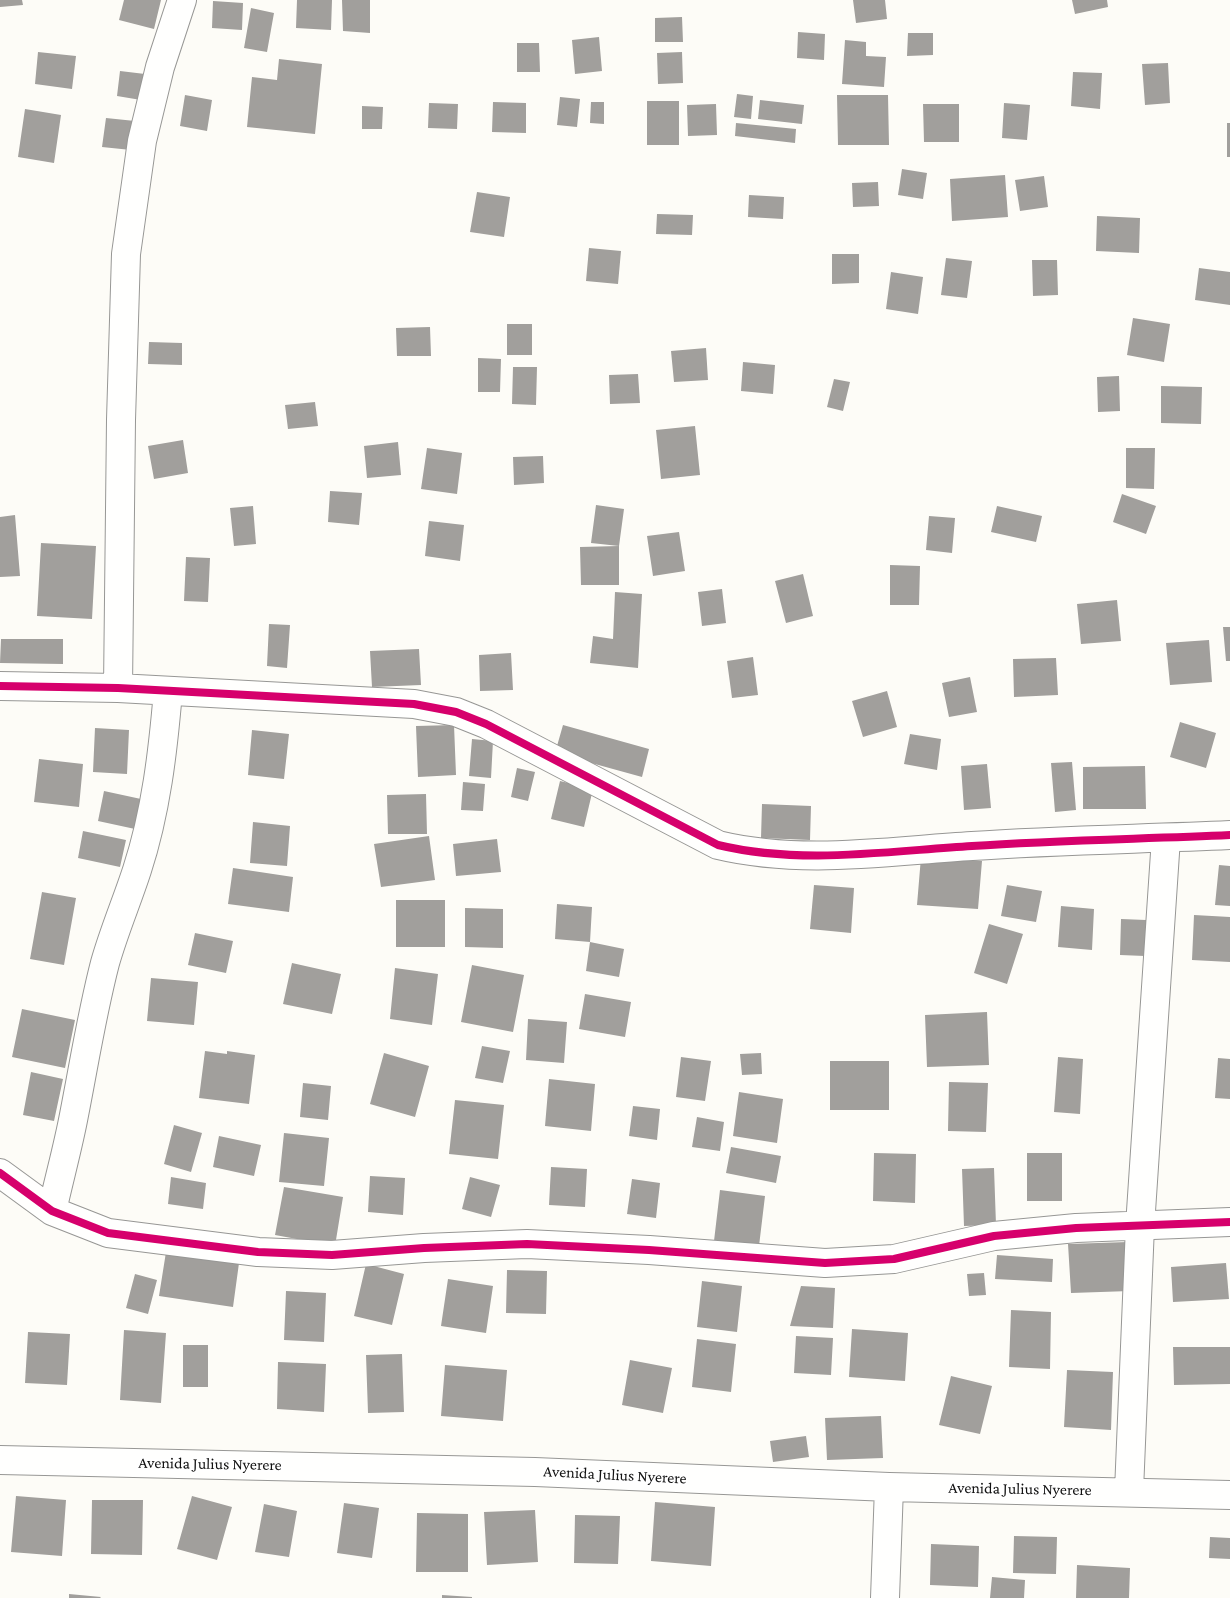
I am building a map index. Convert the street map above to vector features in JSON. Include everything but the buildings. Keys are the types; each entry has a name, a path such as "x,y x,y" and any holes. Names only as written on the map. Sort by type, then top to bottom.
{"street":[{"path":"118,688 120,420 126,254 142,141 160,68 182,0"},
{"path":"0,686 118,688 414,704 456,712 486,724 718,845 746,852 790,856 1230,835"},
{"path":"52,1211 105,964 117,924 137,870 151,818 162,754 168,691"},
{"path":"1129,1491 1140,1226 1166,838"},
{"path":"0,1173 52,1211 108,1233 258,1252 332,1256 424,1248 527,1244 649,1250 825,1263 894,1259 994,1236 1076,1228 1230,1222"},
{"name":"Avenida Julius Nyerere","path":"0,1460 535,1472 889,1487 1129,1491 1230,1495"},
{"path":"885,1598 889,1487"}],"cycle path":[{"path":"0,686 118,688 414,704 456,712 486,724 718,845 749,851 781,854 845,855 1004,844 1230,835"},
{"path":"0,1173 52,1211 108,1233 258,1252 332,1255 424,1248 527,1244 649,1250 825,1263 894,1259 994,1236 1076,1228 1230,1222"}]}
